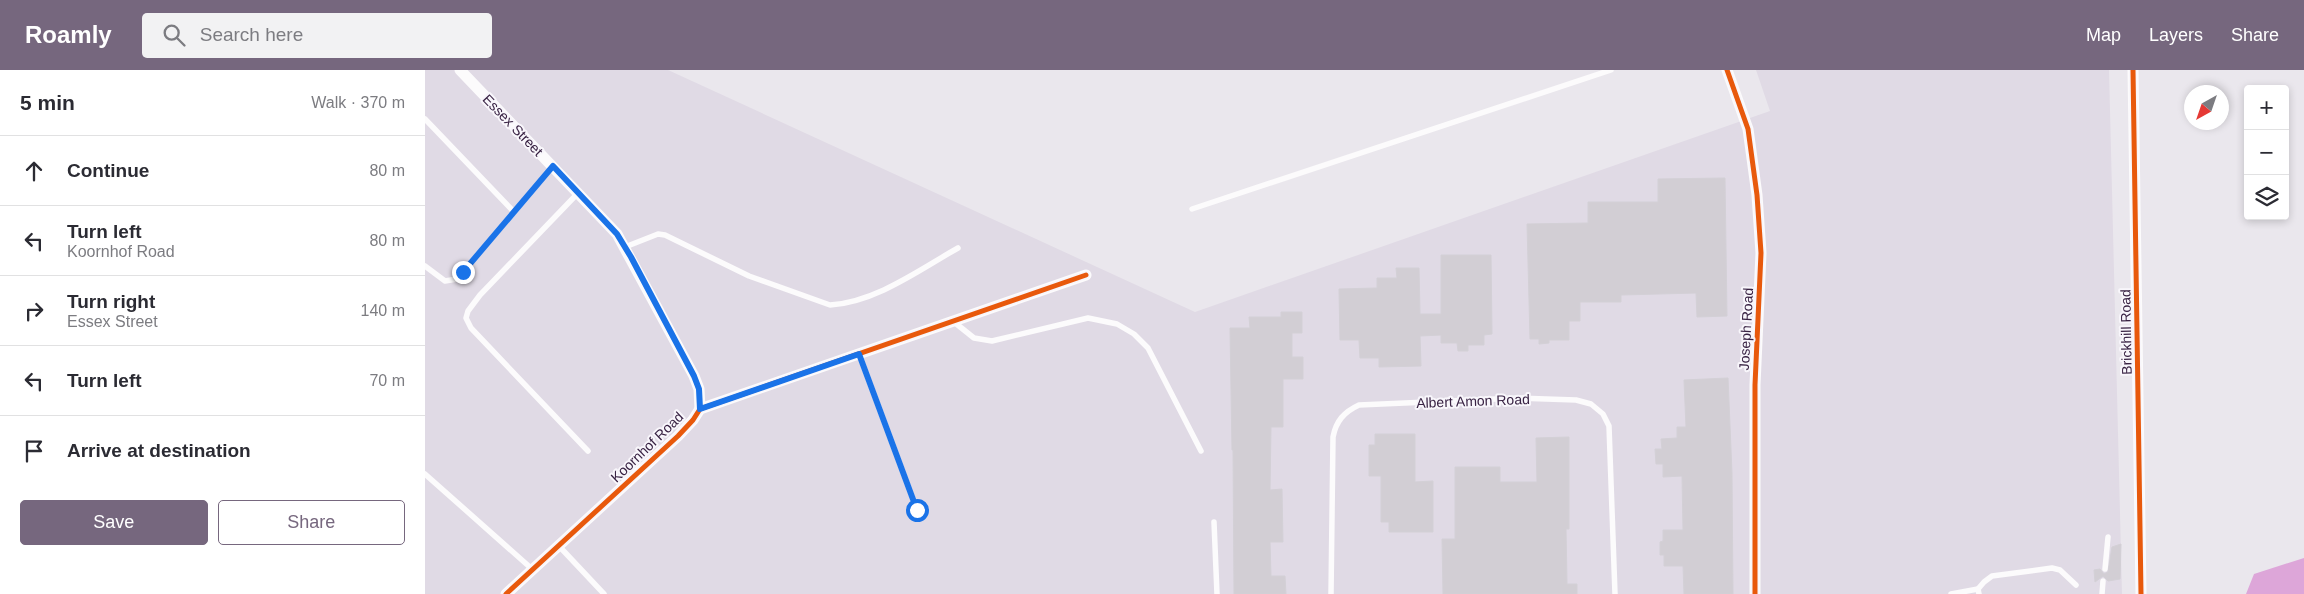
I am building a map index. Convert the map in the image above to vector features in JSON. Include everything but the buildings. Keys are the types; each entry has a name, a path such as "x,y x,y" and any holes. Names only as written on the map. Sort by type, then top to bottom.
{"street":[{"name":"Essex Street","path":"460,70 579,192 606,221 625,247 694,376 699,389 700,409"},
{"name":"Joseph Road","path":"1727,70 1748,129 1757,195 1761,253 1755,385 1755,594"},
{"name":"Brickhill Road","path":"2133,70 2141,594"},
{"name":"Koornhof Road","path":"506,594 678,436 693,420 700,409 1086,275"}],"lane":[{"path":"1192,209 1611,70"},
{"path":"425,119 514,212"},
{"path":"425,266 445,281 457,279 553,166"},
{"path":"579,192 480,295 468,311 466,318 471,328 588,451"},
{"path":"625,247 658,234 665,235 749,276 830,305 841,304 876,293 958,248"},
{"path":"953,321 975,338 985,341 992,341 1089,318 1117,324 1134,334 1148,348 1201,451"},
{"path":"859,354 917,510"},
{"name":"Albert Amon Road","path":"1331,594 1333,437 1335,426 1341,418 1349,410 1359,405 1519,398 1576,400 1591,404 1603,414 1609,426 1615,594"},
{"path":"425,474 532,569"},
{"path":"1214,522 1217,594"},
{"path":"2105,569 2108,537"},
{"path":"558,545 604,594"},
{"path":"1951,594 1979,592 1984,582 1992,576 2052,568 2060,570 2075,585"},
{"path":"2102,594 2103,581"}],"shaded area":[{"path":"425,70 668,70 1195,312 1770,111 1756,70 2109,70 2122,594 425,594"},
{"path":"2304,558 2304,594 2246,594 2254,574"}],"cycle path":[{"path":"1727,70 1748,129 1757,195 1761,253 1755,385 1755,594"},
{"path":"2133,70 2141,594"},
{"path":"506,594 678,436 693,420 700,409 1086,275"}],"route":[{"path":"463,272 553,166 606,221 617,234 631,257 694,376 699,389 700,409 859,354 917,510"}]}
